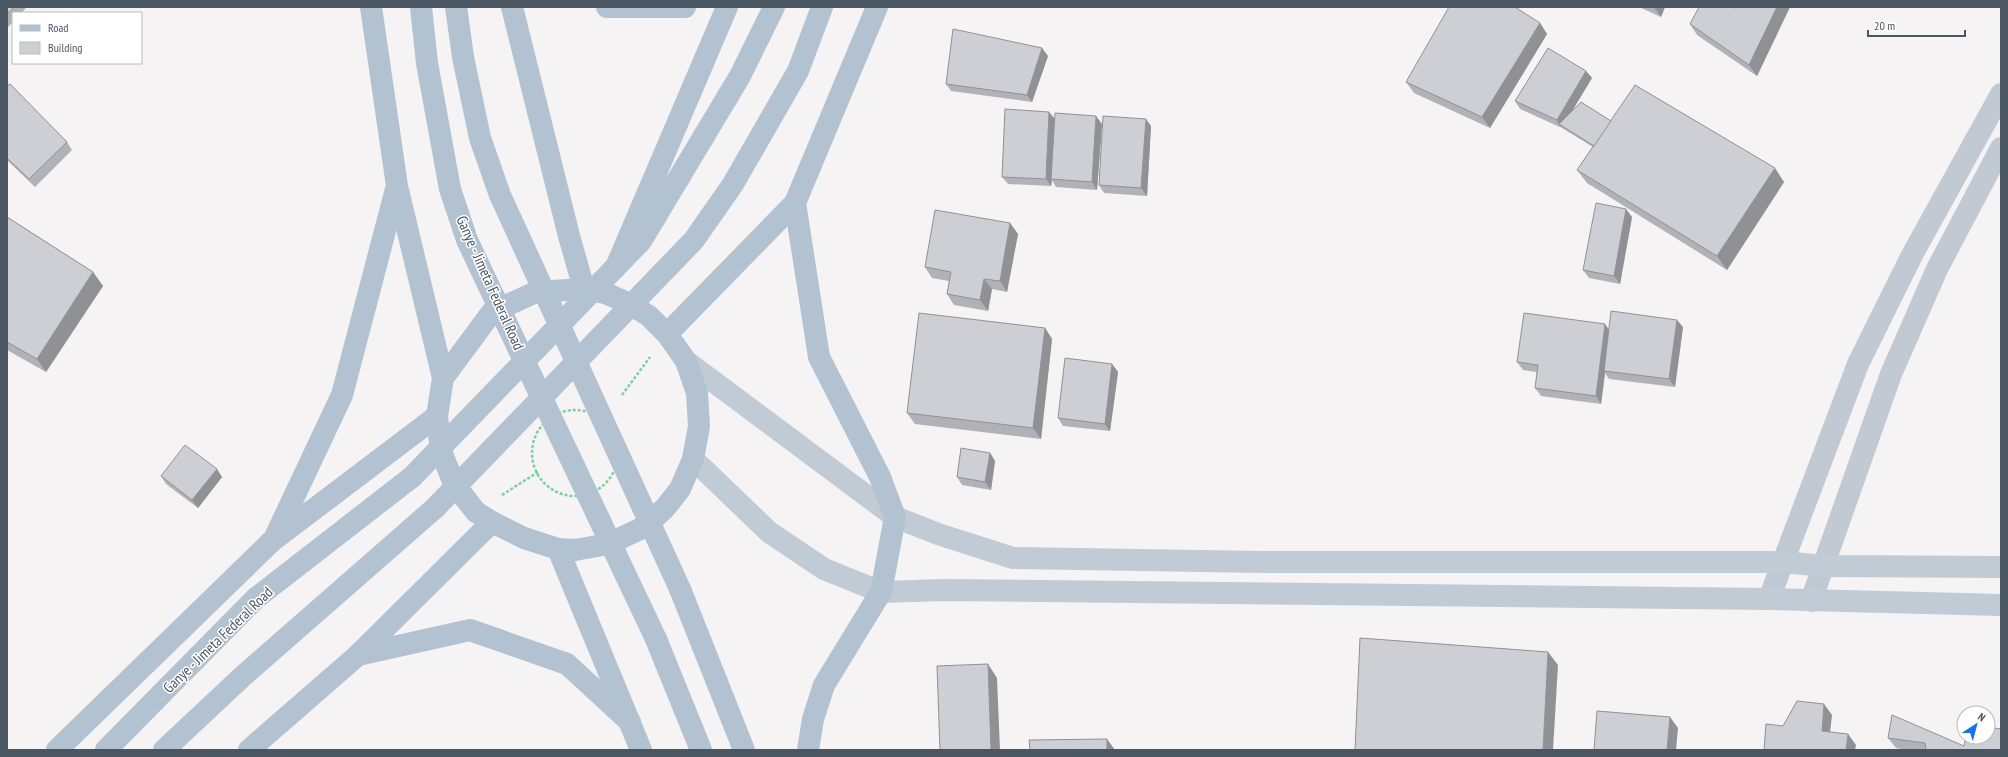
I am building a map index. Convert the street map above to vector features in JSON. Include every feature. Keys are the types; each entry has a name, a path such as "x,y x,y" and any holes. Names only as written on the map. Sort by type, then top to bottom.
{"main road":[{"path":"371,7 397,186 443,378 437,416 441,451 454,484 484,517 524,538 558,549 575,550 608,544 640,529 669,504 680,489 694,459 699,426 697,393 686,361 667,334 649,316 628,303 605,294 584,289 536,292 492,312 443,378"},
{"name":"Ganye - Jimeta Federal Road","path":"420,7 427,63 450,188 467,240 656,639 701,750"},
{"path":"456,7 463,57 480,138 500,195 680,589 744,750"},
{"path":"512,7 569,236 584,289"},
{"path":"607,7 685,7"},
{"path":"605,294 727,7"},
{"name":"Ganye - Jimeta Federal Road","path":"106,750 256,598 412,477 641,241 740,76 774,7"},
{"path":"164,750 243,676 435,508 694,240 733,184 798,71 822,7"},
{"path":"667,334 795,203 877,7"},
{"path":"272,541 342,394 397,186"},
{"path":"795,203 819,357 880,477 896,517 881,592 824,685 812,719 808,750"},
{"path":"686,361 896,517 938,534 1013,558 1263,562 1782,562 1825,566 2001,567"},
{"path":"57,750 272,541 437,416"},
{"path":"694,459 769,532 824,569 881,592 945,590 1769,600 2001,606"},
{"path":"249,750 358,655 484,517"},
{"path":"558,549 641,750"},
{"path":"358,655 470,630 567,664 630,722"}],"street":[{"path":"1769,600 1782,562 1858,364 1912,255 2001,94"},
{"path":"1811,602 1825,566 1891,374 1937,269 2001,148"}],"path":[{"path":"621,396 667,334"},
{"path":"603,421 607,415"},
{"path":"484,517 538,472"}],"building":[{"path":"7,7 14,7 7,14"},
{"path":"1449,7 1515,7 1540,23 1482,117 1406,82"},
{"path":"1699,7 1777,7 1749,65 1690,24"},
{"path":"953,29 1042,48 1027,95 946,84"},
{"path":"1548,48 1586,71 1557,120 1515,101"},
{"path":"10,84 67,142 29,179 7,158 7,86"},
{"path":"1635,85 1775,168 1717,256 1577,170"},
{"path":"1581,102 1611,121 1594,146 1559,124"},
{"path":"1005,109 1049,112 1046,179 1002,177"},
{"path":"1055,113 1096,116 1092,182 1051,179"},
{"path":"1103,116 1146,119 1141,188 1099,185"},
{"path":"1596,203 1626,209 1614,276 1583,270"},
{"path":"935,210 1010,223 1000,281 984,279 980,300 947,294 951,272 925,267"},
{"path":"7,217 93,272 37,359 7,342"},
{"path":"1611,311 1677,320 1669,379 1604,371"},
{"path":"919,313 1045,328 1033,428 907,413"},
{"path":"1524,313 1605,324 1596,396 1535,388 1538,365 1517,362"},
{"path":"1065,358 1112,364 1105,424 1058,418"},
{"path":"185,445 217,469 192,500 161,476"},
{"path":"961,448 990,453 985,482 957,477"},
{"path":"1360,638 1548,652 1543,750 1355,750"},
{"path":"988,664 991,750 940,750 937,666"},
{"path":"1797,701 1824,704 1822,731 1848,734 1846,750 1764,750 1766,724 1783,726"},
{"path":"1597,711 1670,717 1667,750 1594,750"},
{"path":"1892,715 1956,743 1956,745 1996,745 1996,728 2001,729 2001,750 1926,750 1925,743 1888,738"},
{"path":"1107,739 1107,750 1030,750 1029,740"}]}
